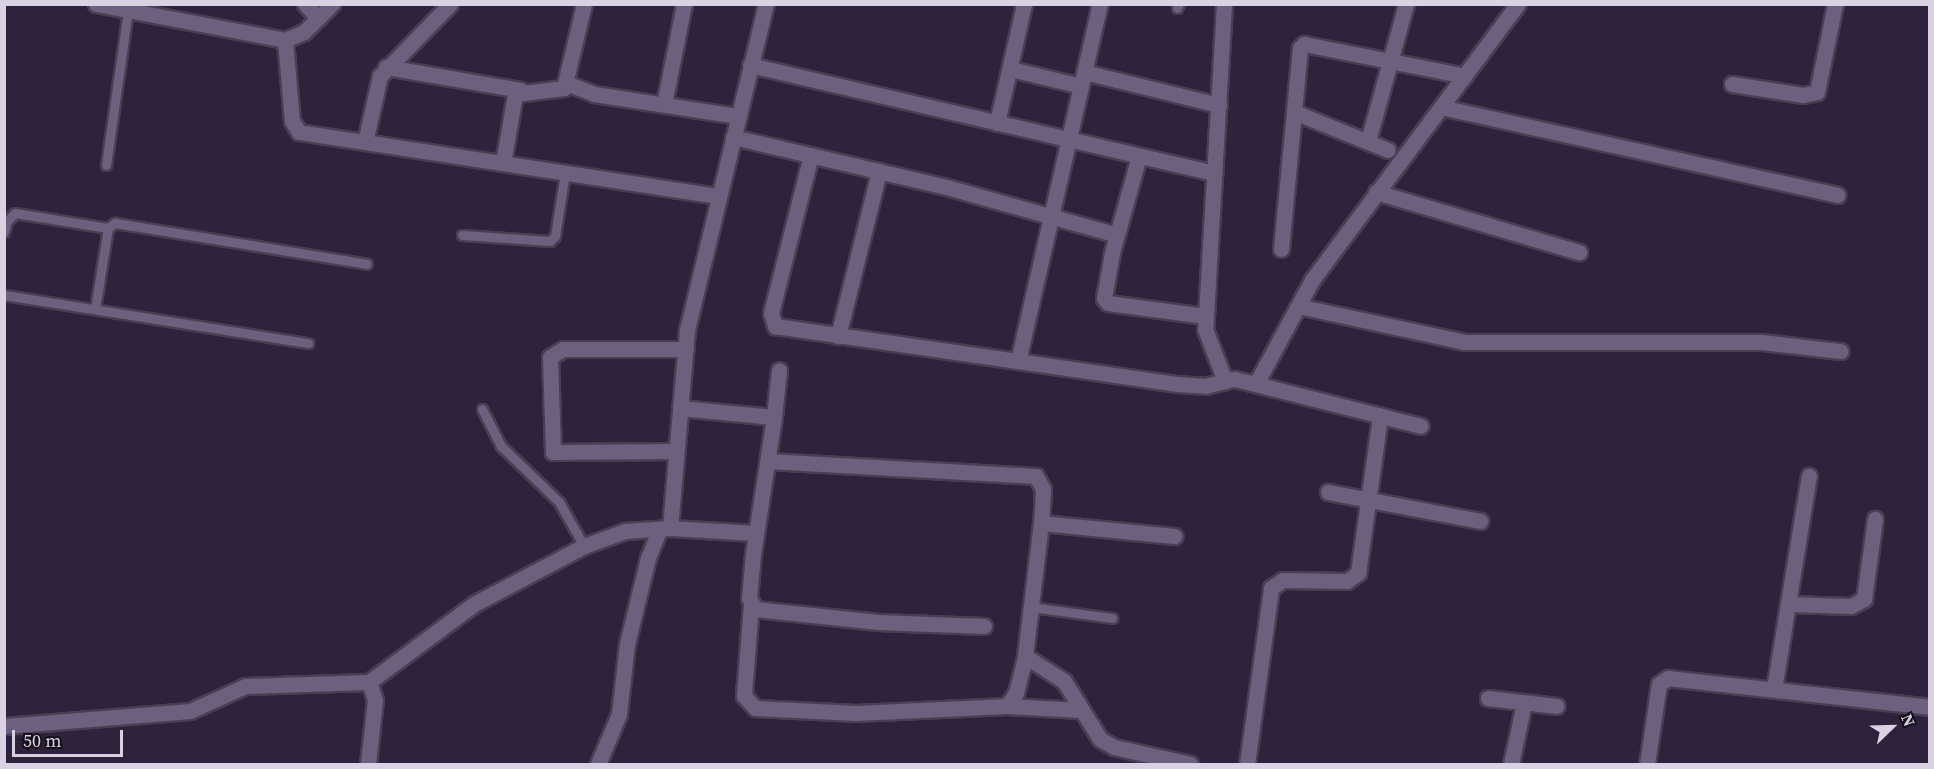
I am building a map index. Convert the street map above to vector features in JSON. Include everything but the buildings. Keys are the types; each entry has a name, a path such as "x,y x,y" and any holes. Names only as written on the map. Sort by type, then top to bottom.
{"street":[{"path":"96,4 139,10 285,40 304,32 332,4"},
{"path":"305,4 318,18"},
{"path":"365,142 375,86 386,67 450,4"},
{"path":"386,67 520,90 558,92 566,83 584,4"},
{"path":"664,104 684,4"},
{"path":"597,765 619,714 629,633 648,558 665,529 676,451 686,349 719,196 766,4"},
{"path":"997,123 1024,4"},
{"path":"1018,361 1100,4"},
{"path":"1224,4 1205,329 1240,382 1421,426"},
{"path":"1368,141 1393,61 1406,4"},
{"path":"811,155 771,321 783,329 1178,384 1205,386 1258,380 1312,280 1518,4"},
{"path":"1732,84 1803,95 1817,92 1835,4"},
{"path":"285,40 294,128 299,132 719,196"},
{"path":"1281,249 1300,48 1304,44 1465,76"},
{"path":"750,65 1068,141 1215,173"},
{"path":"1011,69 1083,79 1219,105"},
{"path":"566,83 594,94 738,116"},
{"path":"503,163 513,100 520,90"},
{"path":"1441,107 1837,195"},
{"path":"1294,112 1388,150"},
{"path":"733,137 879,171 1117,235"},
{"path":"1139,156 1117,235 1105,291 1108,303 1205,316"},
{"path":"838,336 879,171"},
{"path":"1376,192 1580,252"},
{"path":"1298,306 1464,342 1762,342 1840,351"},
{"path":"676,451 553,452 550,357 563,349 686,349"},
{"path":"779,370 768,461 756,533 744,696 755,708 856,713 1007,706 1080,710"},
{"path":"680,408 774,417"},
{"path":"1247,765 1271,588 1283,580 1353,579 1358,573 1380,416"},
{"path":"768,461 1036,476 1042,489 1041,524 1025,656 1016,693 1007,706"},
{"path":"1774,689 1809,476"},
{"path":"1328,492 1480,521"},
{"path":"1788,604 1851,606 1864,600 1875,519"},
{"path":"1041,524 1174,536"},
{"path":"4,726 190,711 245,686 369,682 474,603 584,546 625,531 665,529 756,533"},
{"path":"751,604 755,609 878,622 984,626"},
{"path":"1025,656 1064,681 1093,732 1114,747 1190,765"},
{"path":"1647,765 1659,684 1663,680 1674,677 1929,707"},
{"path":"368,765 375,700 369,682"},
{"path":"1488,699 1557,706"},
{"path":"1511,765 1524,703"}],"lane":[{"path":"106,165 139,10"},
{"path":"462,235 550,241 555,236 565,173"},
{"path":"4,232 7,220 15,213 108,228 116,223 367,264"},
{"path":"95,309 108,228"},
{"path":"4,296 308,343"},
{"path":"482,409 501,446 559,502 584,546"},
{"path":"1031,607 1112,618"}]}
